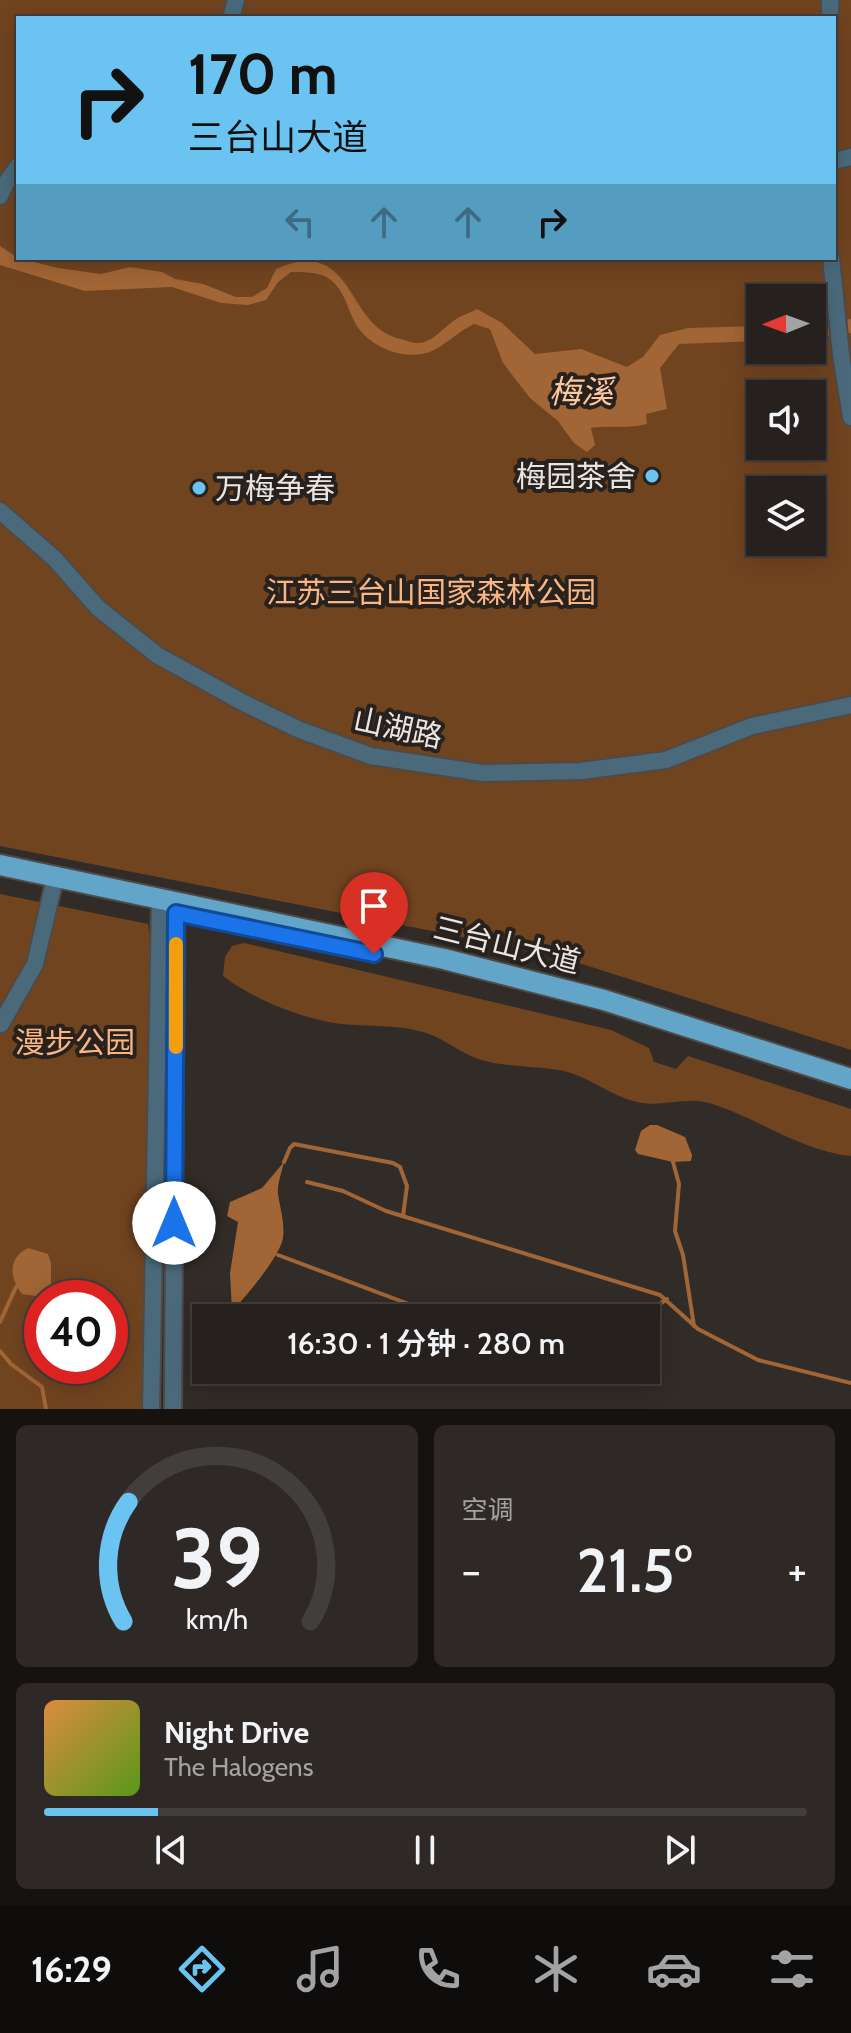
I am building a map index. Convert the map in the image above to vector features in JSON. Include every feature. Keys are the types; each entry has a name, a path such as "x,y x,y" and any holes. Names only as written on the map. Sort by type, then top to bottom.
{"main road":[{"name":"三台山大道","path":"0,865 608,1009 851,1088"},
{"name":"三台山大道","path":"0,876 444,959 604,1000 851,1079"}],"street":[{"path":"0,196 16,169"},
{"path":"831,260 835,313 851,417"},
{"name":"山湖路","path":"0,511 55,559 98,608 157,655 253,708 300,730 371,756 483,773 581,771 666,760 752,726 851,705"},
{"path":"0,1040 0,1023 35,964 53,887"},
{"path":"151,1409 168,906"},
{"path":"168,906 173,1409"}],"green space":[{"name":"江苏三台山国家森林公园","path":"0,0 851,0 851,1050 554,955 0,846"},
{"name":"漫步公园","path":"0,894 148,924 152,954 144,1409 0,1409"},
{"path":"244,943 611,1030 649,1048 654,1062 676,1069 688,1056 851,1109 851,1156 814,1148 709,1103 637,1102 564,1071 483,1061 419,1031 334,1023 291,1011 247,992 223,976 225,957 232,946"}],"water":[{"name":"梅溪","path":"0,246 16,257 16,260 101,274 130,267 162,272 175,279 203,284 236,297 252,297 267,288 276,269 302,261 321,263 336,273 369,318 383,331 415,343 429,340 457,318 477,309 502,323 535,354 581,349 627,367 643,357 660,335 688,328 746,326 746,342 679,344 660,368 667,409 646,414 647,424 591,428 595,445 587,452 574,443 558,421 530,398 503,363 490,329 474,324 423,354 392,352 374,343 359,329 337,286 328,278 307,272 291,272 278,282 266,300 248,305 221,303 172,287 85,291 0,265"},
{"path":"851,319 851,333 826,336 826,323"},
{"path":"650,1125 685,1137 692,1155 691,1161 673,1162 638,1154 635,1150 641,1131"},
{"path":"284,1162 278,1190 283,1227 281,1246 245,1296 238,1304 232,1304 230,1273 238,1222 227,1216 230,1202 262,1188"},
{"path":"28,1248 48,1254 51,1263 51,1280 24,1280 24,1294 13,1275 14,1262"}],"waterway":[{"path":"284,1162 294,1144 393,1163 400,1167 407,1186 403,1216"},
{"path":"673,1162 679,1184 675,1231 683,1255 694,1326"},
{"path":"307,1182 343,1191 386,1211 660,1295 698,1329 758,1360 851,1383"},
{"path":"278,1255 409,1304"},
{"path":"0,1322 16,1287"},
{"path":"660,1304 667,1299"},
{"path":"0,1351 11,1364 42,1387 46,1409"}],"slow traffic":[{"path":"176,944 176,1047"}],"place":[{"name":"梅园茶舍","path":"652,476"},
{"name":"万梅争春","path":"199,488"}],"route":[{"path":"174,1223 176,913 374,954"}]}
